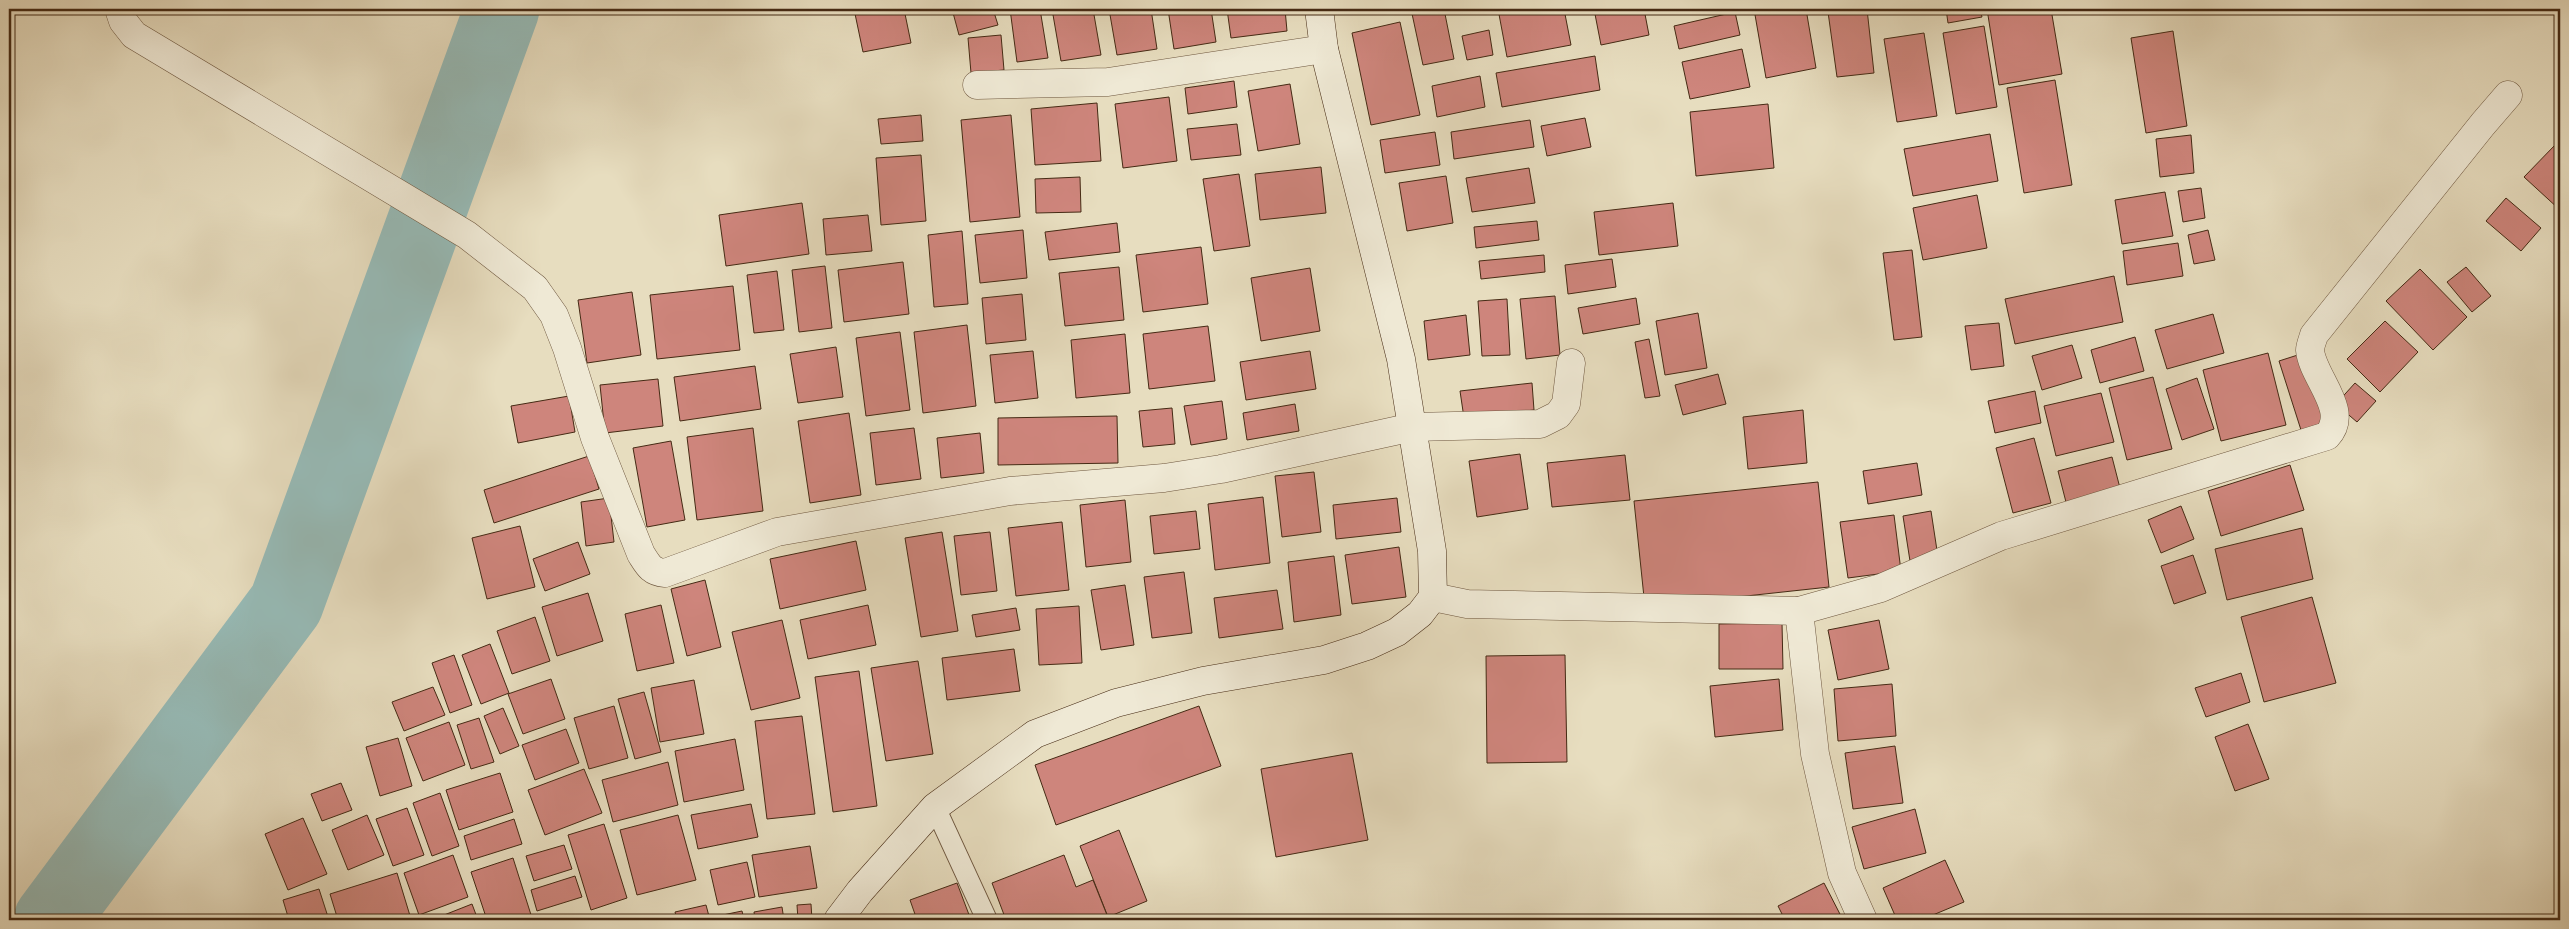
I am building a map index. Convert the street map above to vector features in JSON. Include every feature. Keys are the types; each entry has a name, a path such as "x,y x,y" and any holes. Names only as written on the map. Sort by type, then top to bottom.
{"street":[{"path":"119,9 123,21 134,34 370,178 468,235 536,288 554,315 567,348 595,438 641,554 650,569 656,572 665,573 777,532 1010,491 1164,478 1221,469 1413,427 1540,424 1558,415 1566,404 1571,363"},
{"path":"838,920 860,891 935,807 1035,734 1116,702 1203,681 1324,660 1367,646 1397,632 1420,614 1433,596 1432,551 1413,427 1400,359 1324,49 1319,9"},
{"path":"977,85 1108,82 1324,49"},
{"path":"1433,596 1467,604 1799,611 1881,588 2001,536 2327,436 2333,430 2336,413 2310,350 2314,335 2476,132 2508,95"},
{"path":"1799,611 1815,754 1842,873 1863,920"}],"lane":[{"path":"935,807 987,920"}],"building":[{"path":"854,9 904,9 911,43 863,52"},
{"path":"952,9 993,9 998,25 959,35"},
{"path":"1010,9 1040,9 1048,58 1017,62"},
{"path":"1052,9 1093,9 1101,55 1061,61"},
{"path":"1109,9 1151,9 1157,49 1117,55"},
{"path":"1168,9 1211,9 1216,42 1174,49"},
{"path":"1227,9 1285,9 1287,31 1231,38"},
{"path":"1411,9 1444,9 1454,59 1423,65"},
{"path":"1498,9 1564,9 1571,45 1507,57"},
{"path":"1594,9 1644,9 1649,35 1601,45"},
{"path":"1754,9 1806,9 1816,68 1766,78"},
{"path":"1867,9 1874,73 1837,77 1828,12"},
{"path":"1946,9 1980,9 1982,17 1948,23"},
{"path":"1987,9 2051,9 2062,74 1999,85"},
{"path":"1735,12 1740,35 1679,49 1674,26"},
{"path":"1400,22 1420,115 1371,125 1352,33"},
{"path":"1984,26 1997,107 1956,114 1943,33"},
{"path":"1489,30 1493,55 1467,60 1462,36"},
{"path":"2173,31 2187,126 2146,133 2131,38"},
{"path":"1924,33 1937,116 1897,122 1884,39"},
{"path":"1001,35 1004,70 971,73 968,38"},
{"path":"1742,49 1750,87 1690,99 1682,62"},
{"path":"1595,56 1600,90 1502,107 1496,73"},
{"path":"1480,76 1485,107 1437,117 1432,86"},
{"path":"2055,80 2072,185 2024,193 2007,88"},
{"path":"1234,81 1237,107 1188,114 1185,88"},
{"path":"1290,84 1300,144 1258,151 1248,91"},
{"path":"1169,97 1177,161 1123,168 1115,104"},
{"path":"1097,103 1101,161 1035,165 1031,109"},
{"path":"1768,104 1774,168 1696,176 1690,112"},
{"path":"921,115 923,141 881,144 878,119"},
{"path":"1011,115 1020,217 970,222 961,120"},
{"path":"1585,118 1591,147 1547,156 1541,126"},
{"path":"1530,120 1534,147 1454,159 1451,132"},
{"path":"1237,124 1241,155 1191,160 1187,129"},
{"path":"1435,132 1440,165 1385,173 1380,140"},
{"path":"1990,134 1998,181 1913,196 1904,149"},
{"path":"2191,135 2194,173 2160,177 2156,139"},
{"path":"2556,144 2560,148 2560,210 2524,177"},
{"path":"921,155 926,221 881,225 876,158"},
{"path":"1321,167 1326,213 1260,220 1255,174"},
{"path":"1529,168 1535,203 1472,212 1466,178"},
{"path":"1239,174 1250,246 1214,251 1203,179"},
{"path":"1446,176 1453,223 1407,231 1399,183"},
{"path":"1080,177 1081,212 1036,213 1035,179"},
{"path":"2201,188 2205,218 2183,222 2178,191"},
{"path":"2165,192 2173,236 2122,244 2115,200"},
{"path":"1977,195 1987,248 1923,260 1913,208"},
{"path":"2506,198 2541,228 2521,251 2486,221"},
{"path":"802,203 809,254 726,266 719,215"},
{"path":"1673,203 1678,246 1599,255 1594,212"},
{"path":"868,215 872,251 826,255 823,219"},
{"path":"1537,221 1539,240 1476,248 1474,227"},
{"path":"1117,223 1120,252 1049,260 1045,232"},
{"path":"1023,230 1027,278 980,283 975,235"},
{"path":"2208,230 2215,260 2194,264 2188,235"},
{"path":"962,231 968,304 934,307 928,235"},
{"path":"2178,243 2183,276 2127,285 2123,251"},
{"path":"1201,247 1208,304 1143,312 1136,255"},
{"path":"1912,250 1922,337 1894,340 1883,253"},
{"path":"1544,255 1545,272 1481,279 1479,261"},
{"path":"1612,259 1616,287 1568,294 1565,265"},
{"path":"903,262 909,314 844,322 838,270"},
{"path":"825,266 832,328 799,332 792,270"},
{"path":"1119,267 1124,320 1065,326 1059,273"},
{"path":"2466,267 2491,296 2472,312 2447,282"},
{"path":"1310,268 1320,331 1261,341 1251,278"},
{"path":"2420,269 2467,317 2433,350 2386,301"},
{"path":"777,271 784,330 754,333 747,275"},
{"path":"2114,276 2123,322 2015,344 2005,299"},
{"path":"733,286 740,350 657,359 650,295"},
{"path":"632,292 641,355 587,363 578,300"},
{"path":"1022,294 1026,340 986,344 982,298"},
{"path":"1555,296 1560,355 1526,359 1520,299"},
{"path":"1636,298 1640,324 1583,334 1578,308"},
{"path":"1507,299 1510,355 1482,356 1478,301"},
{"path":"1698,313 1707,368 1665,375 1656,321"},
{"path":"2213,314 2224,353 2167,369 2155,330"},
{"path":"1466,315 1470,355 1428,360 1424,321"},
{"path":"2385,321 2418,352 2380,392 2347,359"},
{"path":"1999,323 2004,366 1971,370 1965,326"},
{"path":"967,325 976,406 923,413 914,332"},
{"path":"1208,326 1215,381 1149,389 1143,334"},
{"path":"900,332 910,410 866,416 856,338"},
{"path":"1125,334 1130,393 1076,398 1071,340"},
{"path":"2135,337 2144,371 2100,383 2091,350"},
{"path":"1649,339 1660,396 1645,398 1635,342"},
{"path":"2072,345 2082,378 2042,390 2032,356"},
{"path":"836,347 843,397 798,403 790,354"},
{"path":"1033,351 1038,398 995,403 990,355"},
{"path":"1310,351 1316,389 1246,400 1240,362"},
{"path":"2268,353 2286,425 2221,441 2203,370"},
{"path":"2304,353 2326,422 2301,430 2279,361"},
{"path":"755,366 761,409 680,421 674,377"},
{"path":"1718,374 1726,404 1683,415 1675,385"},
{"path":"2153,377 2172,449 2127,460 2109,388"},
{"path":"2197,378 2214,429 2182,440 2166,389"},
{"path":"658,379 663,426 605,433 600,385"},
{"path":"1532,383 1534,410 1464,418 1460,391"},
{"path":"2355,383 2376,401 2357,422 2336,404"},
{"path":"2035,391 2041,423 1995,433 1988,401"},
{"path":"2101,393 2114,442 2056,456 2044,406"},
{"path":"569,396 575,432 518,443 511,406"},
{"path":"1222,401 1227,439 1191,445 1184,406"},
{"path":"1295,404 1299,431 1247,440 1243,413"},
{"path":"1172,408 1175,444 1143,447 1139,411"},
{"path":"1803,410 1807,463 1748,469 1743,417"},
{"path":"849,413 861,495 810,503 798,421"},
{"path":"1117,416 1118,463 998,465 998,418"},
{"path":"753,428 763,511 697,520 687,437"},
{"path":"914,428 921,479 876,485 870,433"},
{"path":"980,433 984,473 941,478 937,438"},
{"path":"2034,438 2051,503 2013,513 1996,448"},
{"path":"671,441 685,520 647,527 633,448"},
{"path":"1520,454 1528,509 1477,517 1469,461"},
{"path":"1625,455 1630,500 1552,507 1547,463"},
{"path":"589,456 599,489 494,523 484,490"},
{"path":"2112,457 2121,492 2067,506 2058,471"},
{"path":"1917,463 1922,495 1868,504 1863,471"},
{"path":"2290,465 2304,510 2221,536 2208,491"},
{"path":"1314,472 1321,532 1282,537 1275,476"},
{"path":"1818,482 1829,587 1645,607 1634,501"},
{"path":"1263,497 1270,563 1215,570 1208,504"},
{"path":"609,498 614,542 586,546 581,502"},
{"path":"1397,498 1401,532 1336,539 1333,505"},
{"path":"1125,500 1131,562 1086,567 1080,505"},
{"path":"2181,506 2194,539 2161,553 2148,520"},
{"path":"1196,511 1200,549 1154,554 1150,516"},
{"path":"1931,511 1938,557 1910,561 1903,516"},
{"path":"1894,515 1901,571 1848,578 1840,522"},
{"path":"1062,522 1069,590 1016,596 1008,528"},
{"path":"520,526 535,587 487,599 472,538"},
{"path":"2302,528 2313,579 2227,600 2215,549"},
{"path":"942,532 958,631 921,637 905,538"},
{"path":"990,532 997,591 961,595 954,536"},
{"path":"856,541 866,590 780,609 770,559"},
{"path":"578,542 590,574 545,591 533,559"},
{"path":"1399,547 1406,597 1352,604 1345,555"},
{"path":"2193,555 2206,593 2174,604 2161,566"},
{"path":"1334,556 1341,615 1294,622 1288,562"},
{"path":"1184,572 1192,633 1152,638 1144,577"},
{"path":"705,580 721,647 687,656 671,589"},
{"path":"1125,585 1134,645 1101,650 1091,590"},
{"path":"1277,590 1283,629 1219,638 1214,598"},
{"path":"588,593 603,641 557,656 542,607"},
{"path":"2312,597 2336,683 2264,702 2241,617"},
{"path":"661,605 674,663 637,671 625,614"},
{"path":"868,605 876,645 808,659 800,620"},
{"path":"1079,606 1082,663 1039,665 1036,609"},
{"path":"1016,608 1020,630 976,637 972,615"},
{"path":"535,617 550,661 512,674 497,631"},
{"path":"782,620 800,698 751,710 732,632"},
{"path":"1879,620 1889,669 1838,680 1828,630"},
{"path":"1782,623 1783,669 1719,669 1719,624"},
{"path":"490,644 509,693 481,704 462,655"},
{"path":"1014,649 1020,691 947,700 942,658"},
{"path":"454,655 472,705 450,713 432,663"},
{"path":"1565,655 1567,762 1487,763 1486,656"},
{"path":"918,661 933,754 886,761 871,668"},
{"path":"859,671 877,806 833,812 815,677"},
{"path":"2241,673 2250,702 2206,717 2195,688"},
{"path":"551,679 565,719 523,734 508,694"},
{"path":"1779,679 1783,730 1715,737 1710,686"},
{"path":"694,680 704,734 660,742 651,688"},
{"path":"1892,684 1896,736 1838,741 1834,689"},
{"path":"433,687 445,715 404,731 392,702"},
{"path":"644,692 661,752 635,759 618,699"},
{"path":"614,706 628,758 589,769 574,718"},
{"path":"1199,706 1221,766 1056,825 1035,765"},
{"path":"503,708 519,746 500,754 484,716"},
{"path":"802,716 815,814 767,819 755,721"},
{"path":"479,718 494,762 471,769 457,725"},
{"path":"449,722 465,765 423,781 406,738"},
{"path":"2248,724 2269,779 2235,791 2215,737"},
{"path":"566,729 579,763 535,780 522,745"},
{"path":"398,738 412,786 380,796 366,747"},
{"path":"735,739 744,790 684,802 675,751"},
{"path":"1895,746 1903,803 1853,809 1845,753"},
{"path":"1352,753 1368,840 1276,857 1261,769"},
{"path":"668,762 678,805 613,822 602,780"},
{"path":"584,769 602,813 545,835 528,790"},
{"path":"500,773 513,812 459,830 446,790"},
{"path":"341,783 352,810 322,821 311,794"},
{"path":"440,793 459,846 432,856 413,803"},
{"path":"751,804 758,837 698,849 691,815"},
{"path":"407,808 424,855 393,866 376,819"},
{"path":"1915,809 1926,853 1864,869 1852,827"},
{"path":"367,815 384,855 348,870 332,830"},
{"path":"678,815 696,880 637,895 620,830"},
{"path":"303,818 327,874 288,890 265,834"},
{"path":"514,819 522,844 471,860 464,836"},
{"path":"604,824 627,898 591,910 568,835"},
{"path":"1119,830 1147,901 1108,917 1080,846"},
{"path":"564,845 572,869 534,881 526,856"},
{"path":"810,846 817,888 759,897 752,855"},
{"path":"453,855 468,897 419,915 404,873"},
{"path":"1064,855 1076,887 1093,880 1109,920 1006,920 992,883"},
{"path":"513,858 532,918 487,920 471,872"},
{"path":"1945,860 1964,902 1921,920 1897,920 1883,888"},
{"path":"747,862 755,897 718,905 710,870"},
{"path":"397,873 411,919 338,920 330,894"},
{"path":"575,876 582,897 537,911 531,890"},
{"path":"957,883 971,920 917,920 910,900"},
{"path":"1824,883 1843,920 1785,920 1778,906"},
{"path":"319,889 329,920 289,920 283,900"},
{"path":"472,904 478,920 440,920 439,917"},
{"path":"811,904 812,920 798,920 797,905"},
{"path":"706,905 710,920 677,920 675,912"},
{"path":"782,907 784,920 755,920 754,912"},
{"path":"742,911 744,920 719,920 718,916"}],"waterway":[{"path":"51,920 286,604 502,9"}]}
